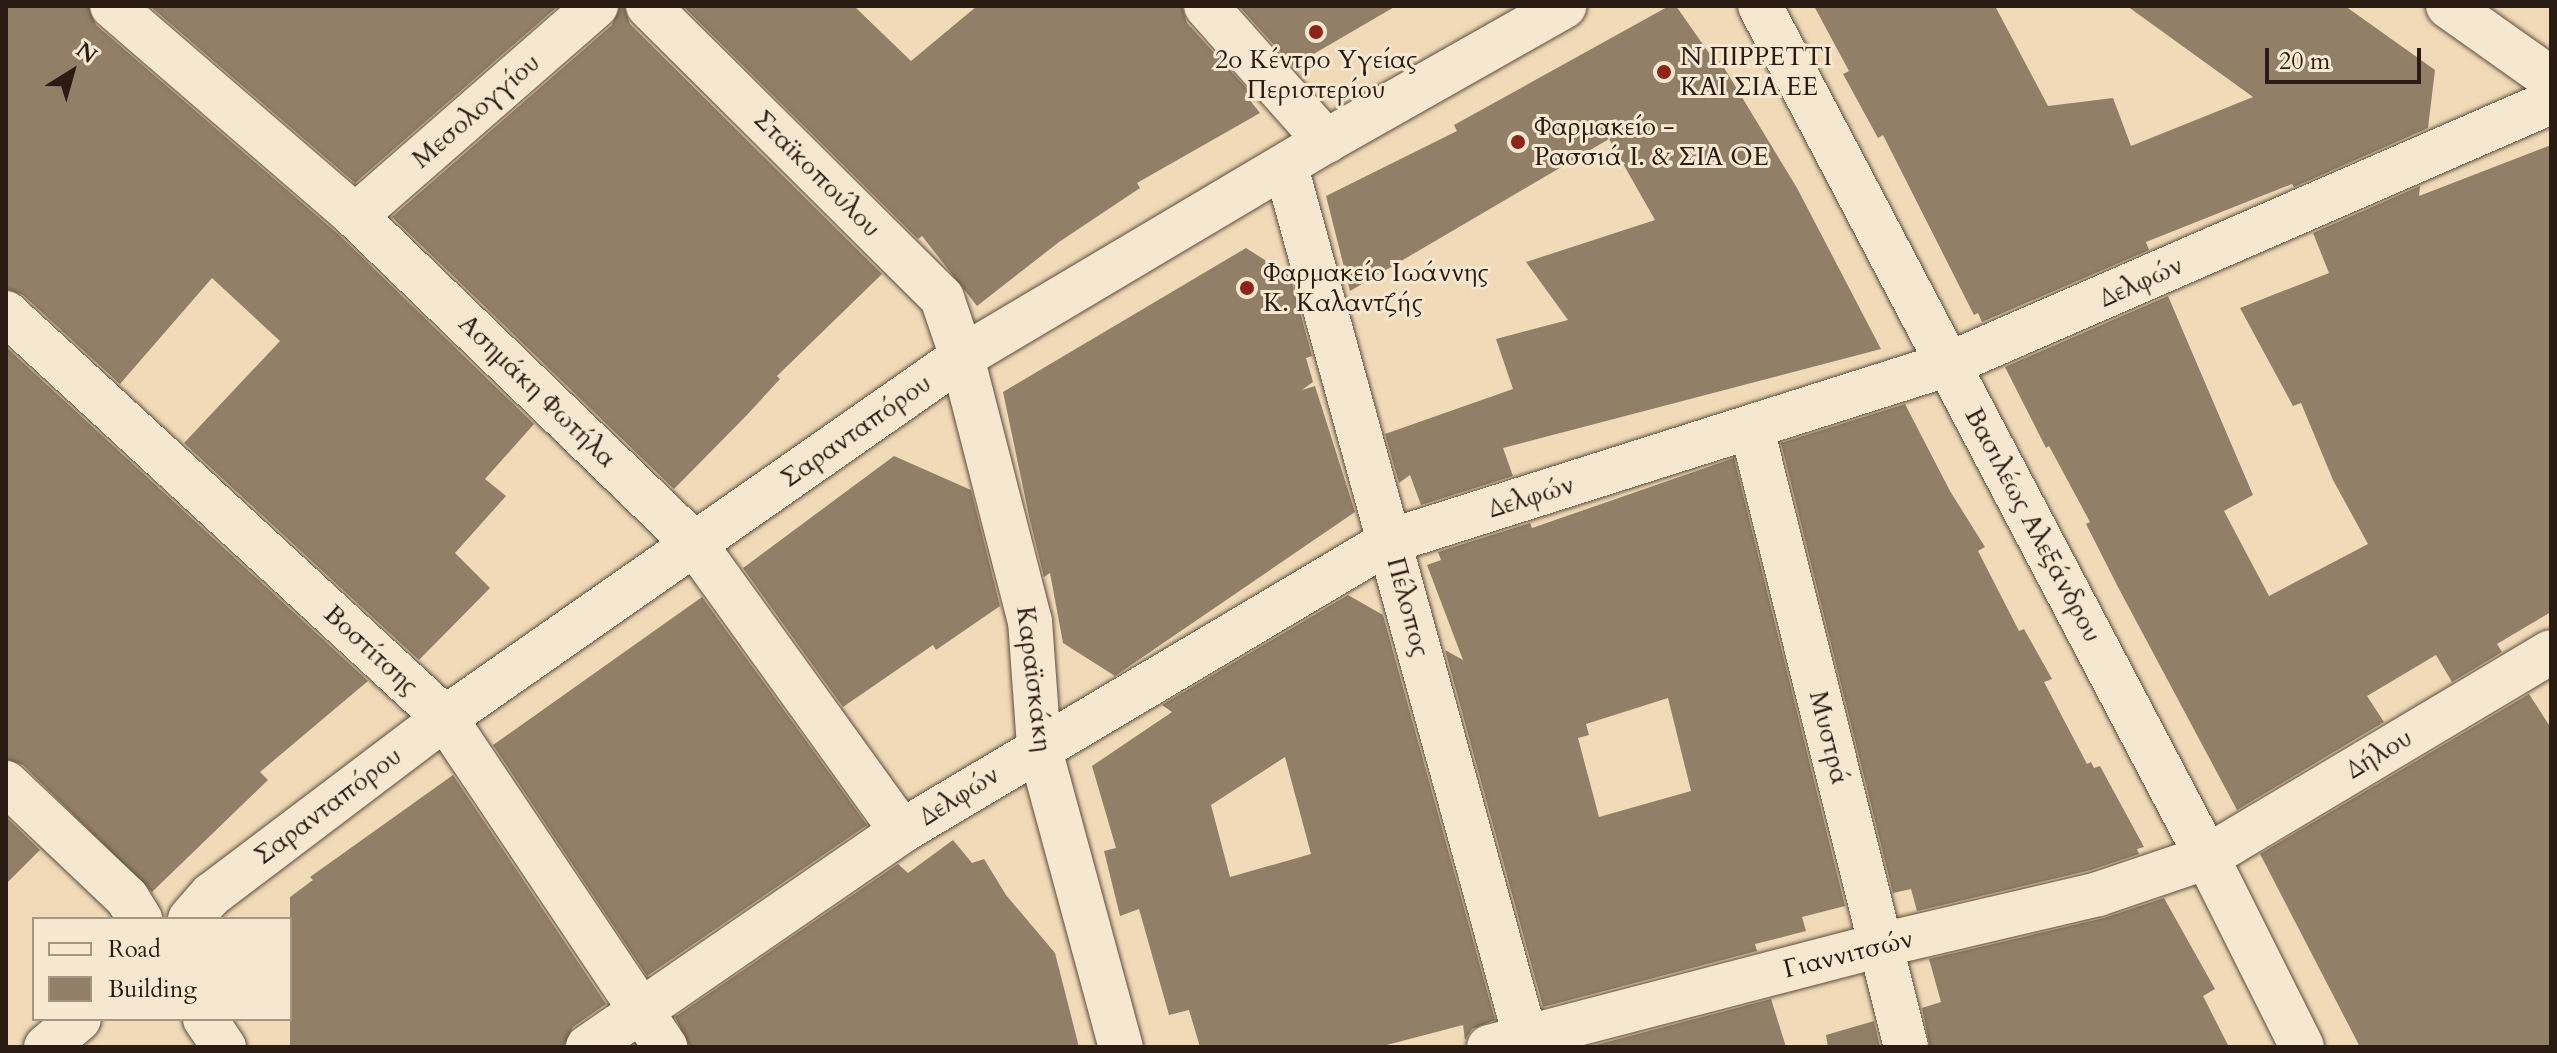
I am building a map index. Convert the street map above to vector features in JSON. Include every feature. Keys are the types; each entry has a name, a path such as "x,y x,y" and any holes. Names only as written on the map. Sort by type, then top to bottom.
{"street":[{"name":"Ασημάκη Φωτήλα","path":"112,6 355,216 694,543 902,831"},
{"name":"Μεσολογγίου","path":"355,216 596,6"},
{"name":"Σταϊκοπούλου","path":"648,6 942,298 962,357"},
{"path":"1206,6 1326,141"},
{"name":"Σαρανταπόρου","path":"192,917 211,895 445,718 962,357 1326,141 1565,6"},
{"name":"Βασιλέως Αλεξάνδρου","path":"1760,6 2207,857 2302,1047"},
{"path":"2448,6 2551,79"},
{"name":"Δελφών","path":"588,1047 654,1030 902,831 1039,746 1390,541 1752,429 1949,364 2551,102"},
{"name":"Πέλοπος","path":"1286,167 1390,541 1514,1044"},
{"name":"Βοστίτσης","path":"6,313 445,718 654,1030"},
{"name":"Καραϊσκάκη","path":"962,357 1030,621 1039,746 1121,1047"},
{"name":"Μυστρά","path":"1752,429 1906,1047"},
{"name":"Δήλου","path":"2207,857 2551,652"},
{"path":"6,783 127,898 139,917"},
{"name":"Γιαννιτσών","path":"1514,1044 1881,945 2098,894 2207,857"},
{"path":"46,1047 77,1021"},
{"path":"206,1021 224,1047"}],"building":[{"path":"6,6 88,6 96,25 338,234 534,424 485,479 506,496 455,553 490,588 419,660 184,443 280,341 212,278 120,384 23,295 6,289"},
{"path":"150,6 558,6 355,183"},
{"path":"620,6 624,6 630,24 882,274 777,376 780,379 674,489 392,217 612,25"},
{"path":"683,6 854,6 911,61 977,6 1182,6 1187,23 1249,91 1245,94 1260,113 1137,183 1140,188 1059,242 977,306 922,236 918,239"},
{"name":"2ο Κέντρο Υγείας Περιστερίου","path":"1239,6 1396,6 1293,66"},
{"path":"1669,6 1676,6 1716,63 1720,61 1797,188 1881,349 1503,448 1513,476 1421,505 1410,475 1399,483 1385,434 1513,389 1496,339 1568,320 1526,262 1655,220 1609,139 1350,291 1326,196 1457,131 1454,125"},
{"path":"1814,6 1995,6 2048,106 2113,98 2131,146 2253,97 2127,6 2345,6 2435,70 2428,128 2294,187 2292,184 2146,242 2149,250 1982,322 1978,313 1974,315 1883,135 1878,138 1843,74 1849,71"},
{"path":"2551,145 2551,612 2497,644 2502,652 2452,682 2436,655 2367,696 2384,722 2237,810 2119,589 2086,524 2090,522 2049,446 2046,448 2005,367 2168,296 2253,495 2224,511 2269,596 2368,544 2333,480 2301,403 2293,406 2240,308 2329,273 2313,233 2420,186 2419,196"},
{"path":"1246,248 1290,276 1312,356 1306,358 1313,382 1302,390 1315,386 1355,512 1115,676 1063,643 1050,573 1044,577 1003,392"},
{"path":"6,347 368,681 260,772 268,780 152,892 23,765 6,759"},
{"path":"1905,404 1950,491 1985,547 1978,551 2019,631 2024,629 2052,679 2044,682 2087,764 2091,762 2094,768 2100,766 2144,847 2137,849 2139,854 2091,870 1917,911 1911,889 1893,893 1781,443"},
{"path":"894,456 971,490 1000,606 936,650 933,645 843,707 743,568"},
{"path":"1734,458 1845,906 1802,917 1806,931 1755,944 1757,951 1543,1007 1445,650 1463,660 1427,565 1441,560 1438,552 1530,523 1532,528","holes":["1668,698 1691,791 1599,817 1578,738 1589,735 1586,724"]},
{"path":"1348,595 1383,615 1495,1020 1472,1029 1465,1040 1463,1025 1379,1047 1200,1047 1189,1010 1169,1015 1139,909 1120,916 1104,851 1116,848 1092,766 1172,712 1162,705","holes":["1285,757 1311,854 1230,877 1211,805"]},
{"path":"702,597 867,825 647,976 493,745"},
{"path":"2529,694 2551,728 2551,1047 2360,1047 2260,854"},
{"path":"453,775 606,1004 573,1027 563,1047 290,1047 290,897 313,880 310,877"},
{"path":"6,817 40,850 6,884"},
{"path":"953,840 972,863 984,859 1006,895 1055,953 1079,1047 690,1047 675,1017 898,864 908,873"},
{"path":"2164,898 2215,989 2203,996 2229,1047 1930,1047 1922,1008 1941,1002 1929,959 2104,918"},
{"path":"1771,999 1786,1047 1588,1047"},
{"path":"1874,1021 1880,1047 1828,1047 1826,1035"}],"place":[{"name":"2ο Κέντρο Υγείας Περιστερίου","path":"1316,32"},
{"name":"Ν ΠΙΡΡΕΤΤΙ ΚΑΙ ΣΙΑ ΕΕ","path":"1664,72"},
{"name":"Φαρμακείο - Ρασσιά Ι. & ΣΙΑ ΟΕ","path":"1518,142"},
{"name":"Φαρμακείο Ιωάννης Κ. Καλαντζής","path":"1247,288"}]}
